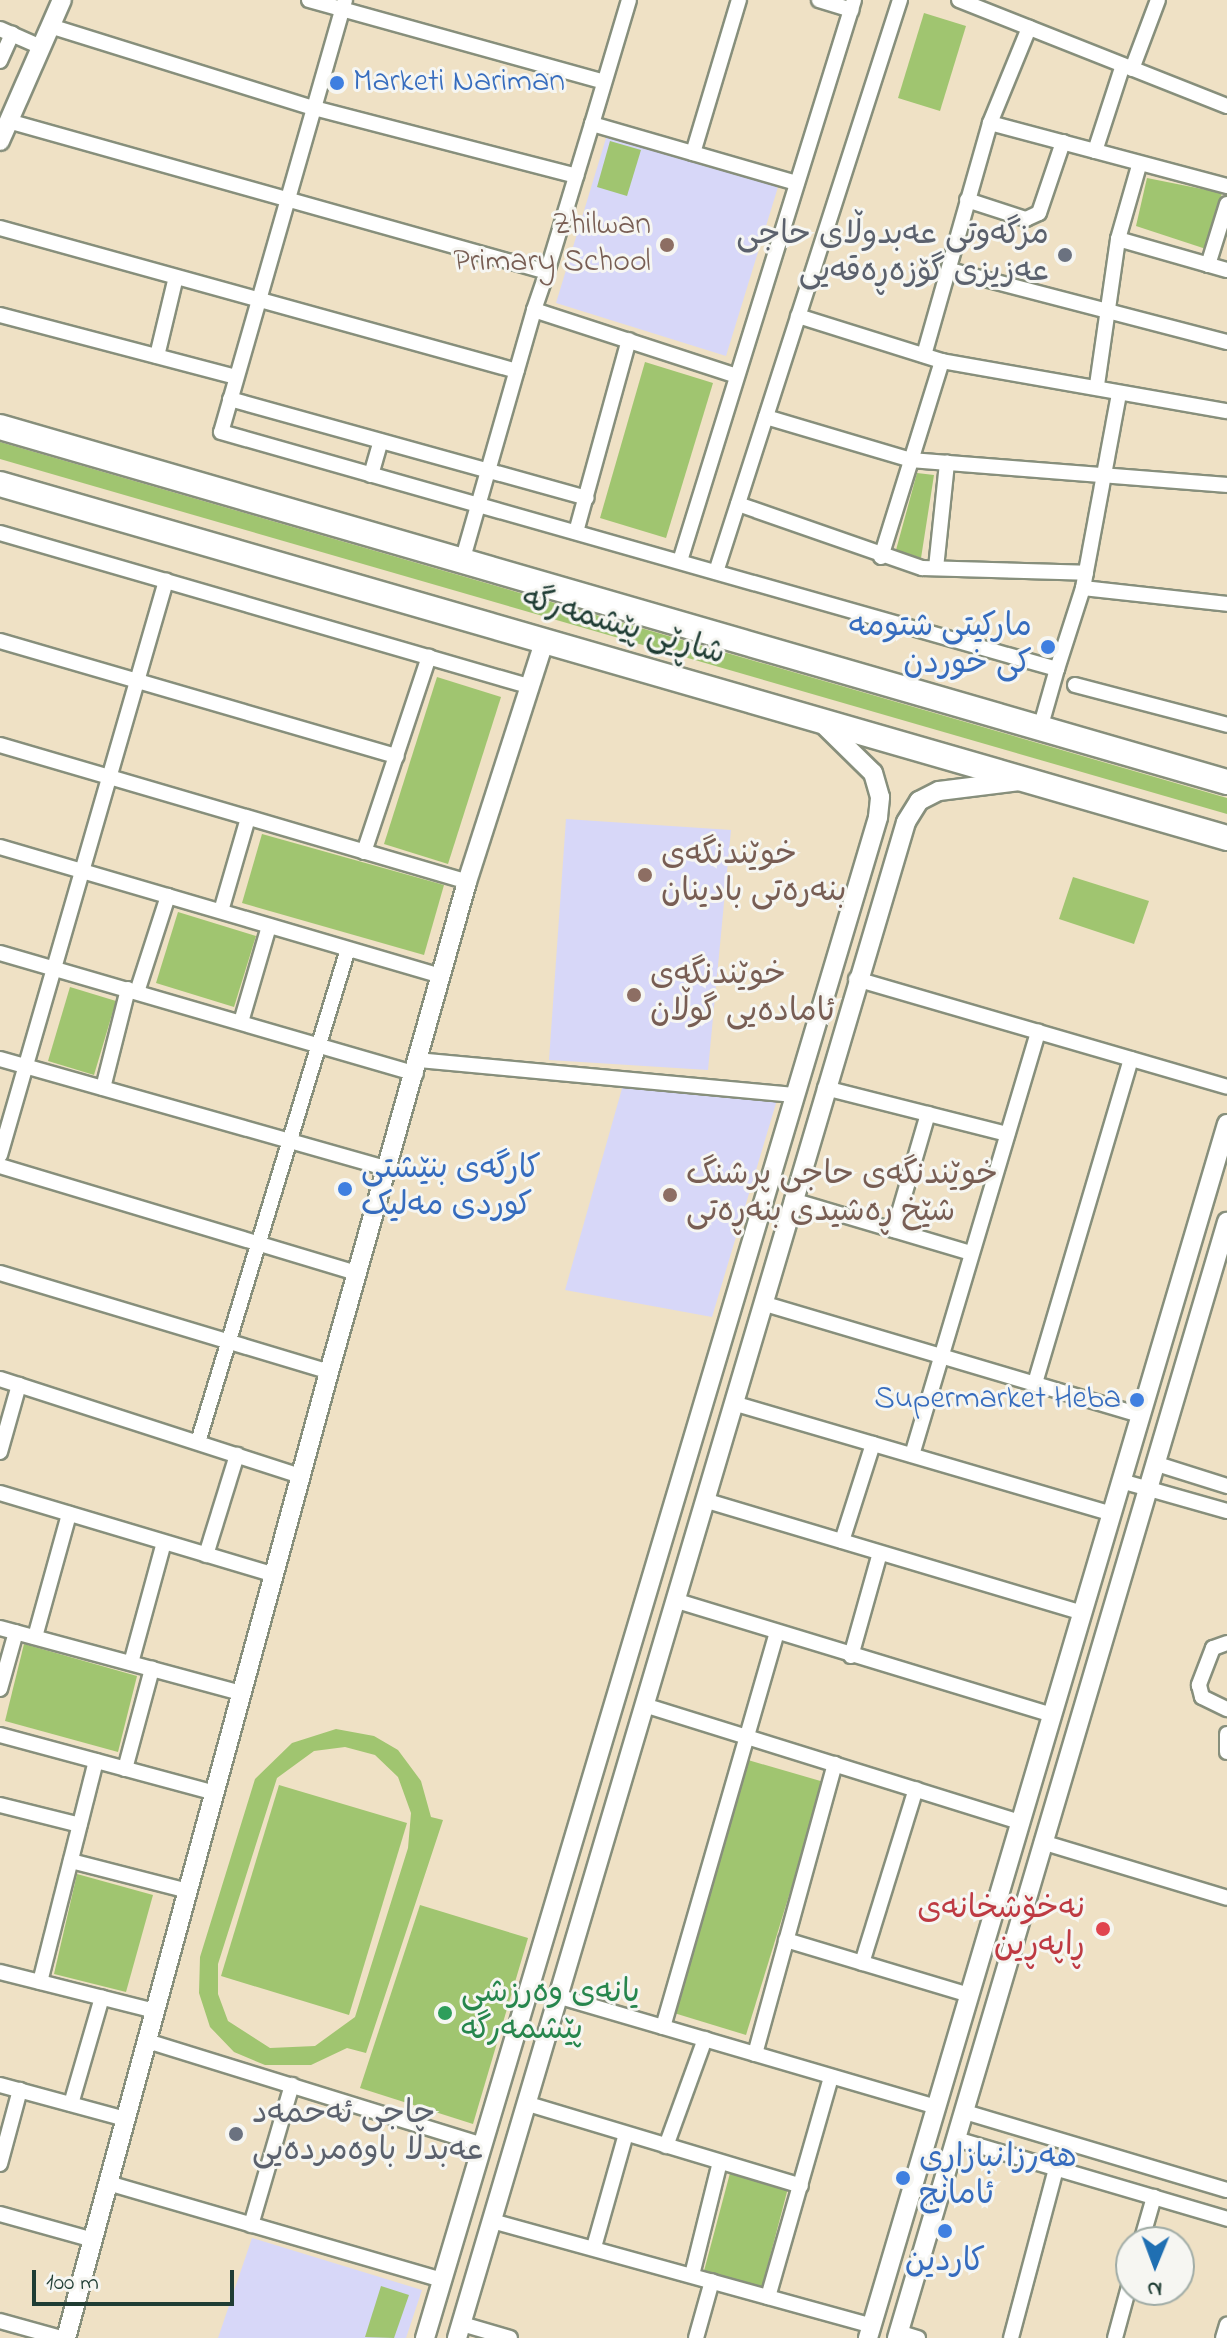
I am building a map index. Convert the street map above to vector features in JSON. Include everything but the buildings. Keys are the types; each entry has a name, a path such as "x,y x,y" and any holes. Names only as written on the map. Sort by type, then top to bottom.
{"highway":[{"name":"شاڕێی پێشمەرگە","path":"0,427 1041,725 1227,782"},
{"name":"شاڕێی پێشمەرگە","path":"0,484 810,716 1221,840"}],"street":[{"path":"0,141 62,0"},
{"path":"309,0 344,5 604,82"},
{"path":"463,558 534,310 629,0"},
{"path":"693,153 739,0"},
{"path":"680,561 853,5 819,0"},
{"path":"716,572 900,0"},
{"path":"959,0 1227,106"},
{"path":"1095,151 1158,0"},
{"path":"344,5 221,432 1057,669"},
{"path":"50,26 314,108 576,176"},
{"path":"924,355 990,123 1029,28"},
{"path":"0,61 6,31 41,47"},
{"path":"8,121 547,272"},
{"path":"990,123 1139,166 1227,186"},
{"path":"592,124 797,183"},
{"path":"967,200 1026,219 1039,213 1063,142"},
{"path":"1097,385 1118,239 1139,166"},
{"path":"1208,265 1227,204"},
{"path":"0,228 517,371"},
{"path":"1118,239 1227,270"},
{"path":"950,270 1227,342"},
{"path":"157,356 176,277"},
{"path":"534,310 737,376"},
{"path":"0,315 236,377"},
{"path":"798,316 942,361 1097,385 1119,393 1227,411"},
{"path":"576,532 629,340"},
{"path":"881,557 942,361"},
{"path":"1041,725 1085,581 1119,393"},
{"path":"230,399 586,498"},
{"path":"766,417 911,460 1107,472 1227,485"},
{"path":"371,475 381,441"},
{"path":"936,568 947,463"},
{"path":"738,504 881,557 936,568 1085,581 1227,604"},
{"path":"0,533 528,686"},
{"path":"0,1155 166,581"},
{"path":"0,2321 63,2338 93,2240 329,1372 389,1169 467,882 545,639"},
{"path":"0,641 397,756"},
{"path":"364,852 429,657"},
{"path":"1075,685 1227,725"},
{"path":"425,2338 878,817 878,784 858,753 810,716"},
{"path":"0,745 467,882"},
{"path":"510,2338 459,2331 856,979 906,822 919,801 952,788 1025,781"},
{"path":"221,911 248,818"},
{"path":"0,847 442,976"},
{"path":"103,1088 133,991 168,896"},
{"path":"851,902 877,910"},
{"path":"241,1022 269,926"},
{"path":"198,1442 348,949"},
{"path":"0,953 319,1044 417,1067 795,1095"},
{"path":"856,979 1227,1087"},
{"path":"912,1455 1038,1031"},
{"path":"0,1059 389,1169"},
{"path":"1035,1383 1131,1059"},
{"path":"825,1088 1007,1134"},
{"path":"894,1230 928,1114"},
{"path":"492,2221 768,2297 870,2332 1227,1124"},
{"path":"0,1166 357,1273"},
{"path":"792,1200 971,1253"},
{"path":"918,2338 898,2335 1227,1222"},
{"path":"750,1239 777,1247"},
{"path":"0,1273 329,1372"},
{"path":"1177,1291 1203,1299"},
{"path":"762,1303 1141,1415"},
{"path":"0,1379 301,1476"},
{"path":"0,1452 19,1385"},
{"path":"733,1403 1112,1514"},
{"path":"842,1541 873,1444"},
{"path":"206,1555 237,1455"},
{"path":"1154,1463 1227,1486"},
{"path":"1121,1481 1227,1511"},
{"path":"0,1493 275,1575"},
{"path":"704,1500 1082,1613"},
{"path":"35,1637 69,1514"},
{"path":"663,1540 689,1547"},
{"path":"131,1663 164,1542"},
{"path":"851,1656 880,1553"},
{"path":"674,1600 1052,1715"},
{"path":"0,1628 241,1693"},
{"path":"0,1689 16,1632"},
{"path":"663,2027 744,1735 777,1633"},
{"path":"1227,1643 1213,1648 1199,1685 1202,1697 1227,1709"},
{"path":"125,1769 152,1669"},
{"path":"644,1705 1020,1822"},
{"path":"1227,1734 1227,1752"},
{"path":"1,1738 215,1793"},
{"path":"40,1982 96,1761"},
{"path":"755,2054 835,1764"},
{"path":"862,1963 916,1789"},
{"path":"0,1805 80,1825"},
{"path":"1042,1842 1227,1898"},
{"path":"71,1861 188,1891"},
{"path":"555,1908 579,1916"},
{"path":"786,1940 969,1995"},
{"path":"0,1972 155,2011"},
{"path":"557,1996 936,2107"},
{"path":"71,2104 102,1997"},
{"path":"666,2146 705,2039"},
{"path":"147,2041 483,2145"},
{"path":"768,2297 831,2077"},
{"path":"0,2085 125,2119"},
{"path":"251,2225 292,2085"},
{"path":"0,2164 20,2090"},
{"path":"525,2103 801,2186"},
{"path":"965,2112 1227,2190"},
{"path":"594,2247 626,2134"},
{"path":"956,2139 1227,2219"},
{"path":"692,2275 720,2162"},
{"path":"1011,2338 1056,2169"},
{"path":"108,2183 442,2280"},
{"path":"1146,2226 1154,2197"},
{"path":"0,2214 93,2240"},
{"path":"696,2338 712,2281"},
{"path":"1115,2338 1124,2306"},
{"path":"1223,2338 1227,2325"}],"shaded area":[{"name":"Zhilwan Primary School","path":"607,135 778,187 726,356 556,303"},
{"path":"566,819 731,830 708,1070 549,1060"},
{"name":"خوێندنگەی حاجی پرشنگ شێخ ڕەشیدی بنەڕەتی","path":"623,1085 777,1100 712,1317 565,1290"},
{"path":"252,2238 422,2290 406,2338 218,2338"}],"green space":[{"path":"924,13 966,26 940,111 898,98"},
{"path":"610,141 641,150 627,196 597,187"},
{"path":"1147,178 1222,193 1206,249 1136,226"},
{"path":"645,362 713,383 666,538 600,518"},
{"path":"0,442 1227,798 1227,814 0,459"},
{"path":"917,473 934,475 921,558 896,550"},
{"path":"437,677 501,697 448,864 384,844"},
{"path":"262,834 444,885 424,955 242,903"},
{"path":"1073,877 1149,901 1134,944 1059,919"},
{"path":"178,912 256,936 234,1007 156,983"},
{"path":"70,987 116,1001 94,1075 48,1061"},
{"path":"24,1644 137,1676 118,1752 5,1721"},
{"path":"336,1729 374,1736 398,1750 421,1781 431,1817 443,1820 366,2053 347,2048 311,2065 265,2065 234,2052 210,2027 199,1993 200,1957 255,1779 292,1743","holes":["345,1747 375,1755 398,1777 411,1813 408,1848 355,2017 315,2046 270,2048 228,2021 218,1994 218,1964 277,1778 314,1751"]},
{"path":"748,1760 824,1782 746,2035 674,2013"},
{"path":"279,1785 407,1823 349,2015 221,1976"},
{"path":"77,1874 153,1895 126,1992 54,1974"},
{"name":"یانەی وەرزشی پێشمەرگە","path":"420,1905 528,1938 473,2124 360,2088"},
{"path":"730,2173 788,2188 762,2287 704,2271"},
{"path":"381,2286 409,2295 394,2338 365,2337"}],"place":[{"name":"Marketi Nariman","path":"337,83"},
{"name":"Zhilwan Primary School","path":"667,245"},
{"name":"مزگەوتی عەبدوڵای حاجی عەزیزی گۆزەڕەقەیی","path":"1065,255"},
{"name":"مارکیتی شتومه کی خوردن","path":"1048,647"},
{"name":"خوێندنگەی بنەرەتی بادینان","path":"645,875"},
{"name":"خوێندنگەی ئامادەیی گوڵان","path":"634,995"},
{"name":"کارگەی بنێشتی کوردی مەلیک","path":"345,1189"},
{"name":"خوێندنگەی حاجی پرشنگ شێخ ڕەشیدی بنەڕەتی","path":"670,1195"},
{"name":"Supermarket Heba","path":"1137,1400"},
{"name":"نەخۆشخانەی ڕاپەڕین","path":"1103,1929"},
{"name":"یانەی وەرزشی پێشمەرگە","path":"445,2013"},
{"name":"حاجی ئەحمەد عەبدڵا باوەمردەیی","path":"236,2134"},
{"name":"هەرزانبازاڕی ئامانج","path":"903,2178"},
{"name":"كاردين","path":"945,2231"}]}
